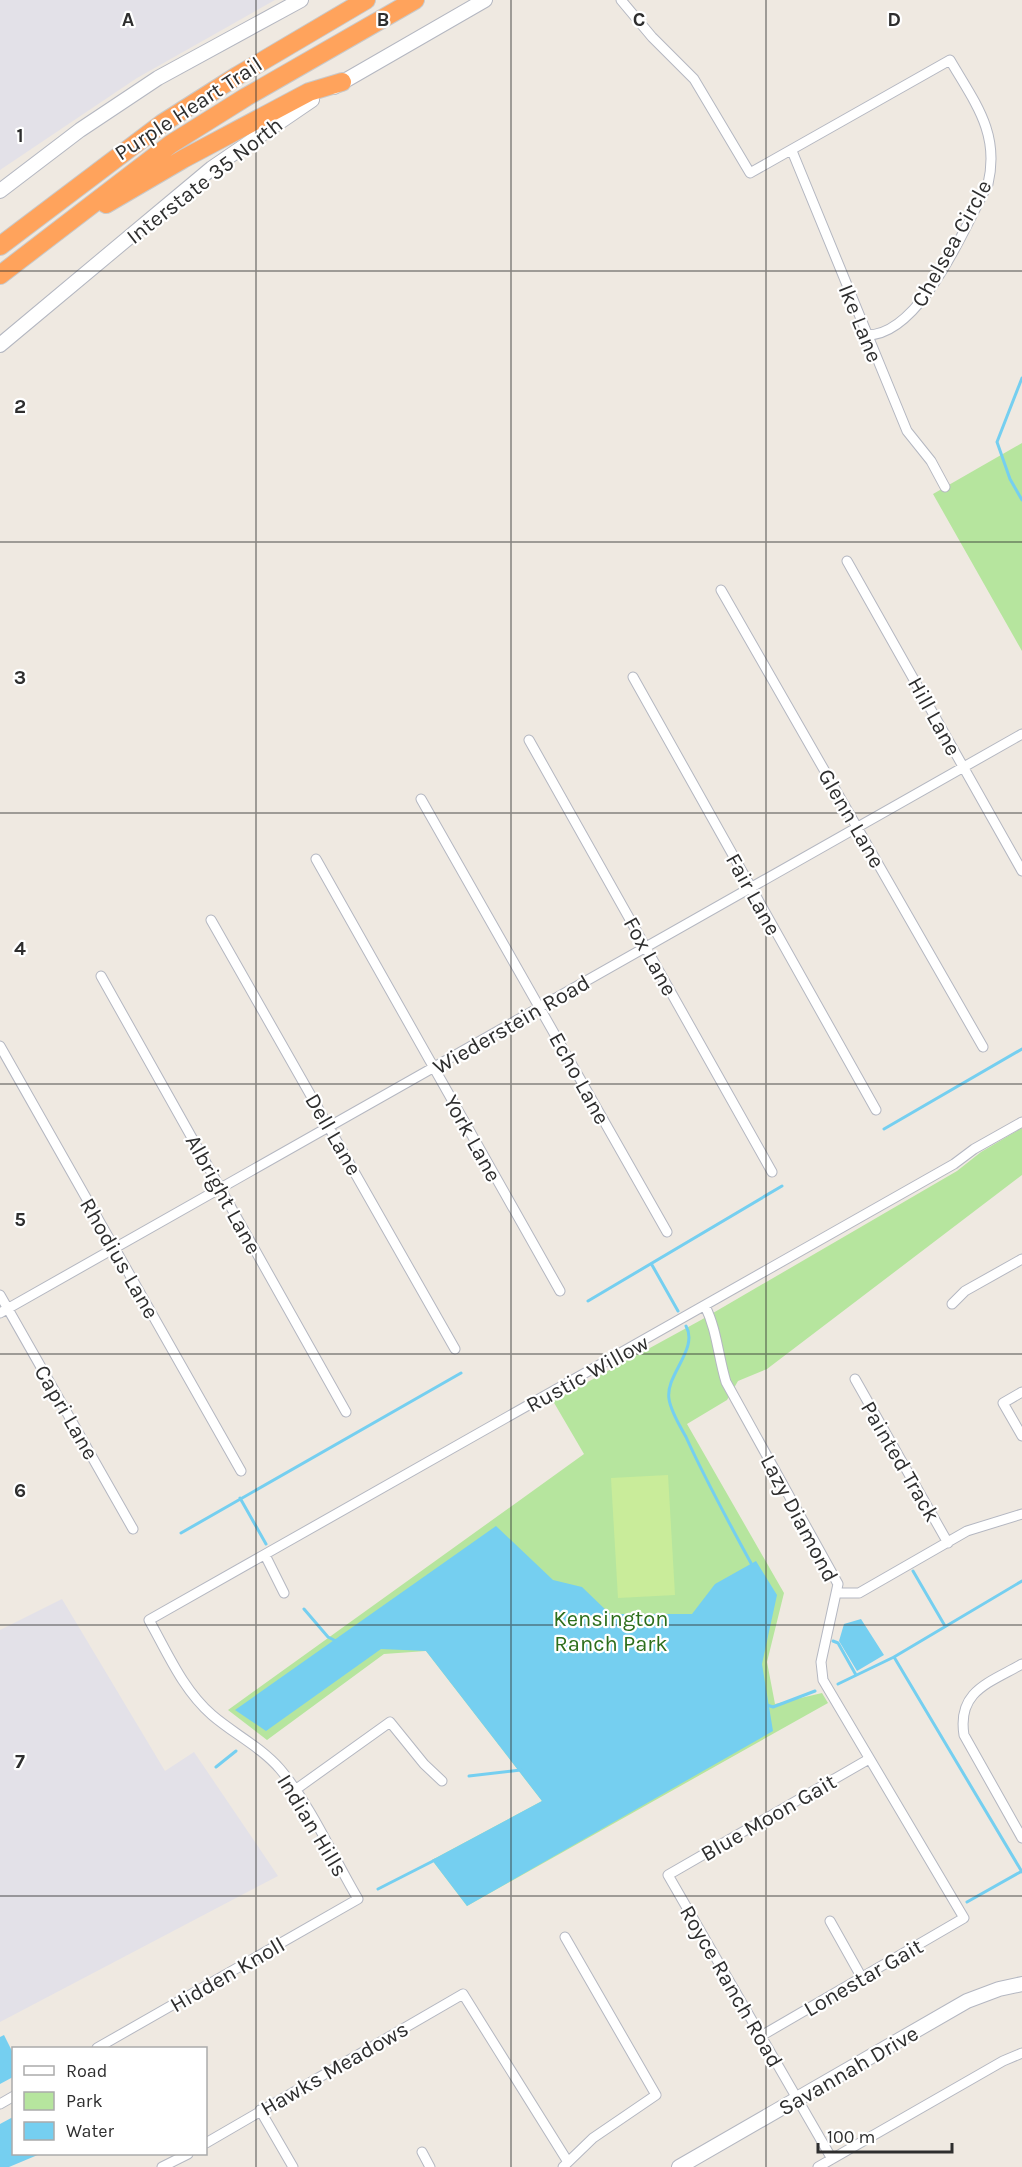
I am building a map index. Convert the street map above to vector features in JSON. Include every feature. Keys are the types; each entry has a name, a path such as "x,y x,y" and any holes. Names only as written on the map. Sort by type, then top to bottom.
{"highway":[{"path":"331,20 358,0"},
{"name":"Purple Heart Trail","path":"0,246 163,123 366,0"},
{"name":"Purple Heart Trail","path":"0,275 53,236 114,185 171,144 246,97 415,0"},
{"path":"53,236 213,143 309,92 342,82"}],"main road":[{"path":"0,191 80,130 158,78 301,0"},
{"name":"Interstate 35 North","path":"0,345 212,168 298,108 485,0"},
{"name":"Savannah Drive","path":"679,2167 967,2001 1022,1984"}],"street":[{"path":"621,0 646,32 694,79 750,173 792,151"},
{"name":"Chelsea Circle","path":"792,151 950,60 985,120 992,146 992,166 988,184 930,290 906,320 893,329 882,334 865,335"},
{"name":"Ike Lane","path":"792,151 865,335 907,431 931,461 945,487"},
{"name":"Hill Lane","path":"847,561 1022,871"},
{"name":"Glenn Lane","path":"721,590 983,1047"},
{"name":"Fair Lane","path":"633,677 876,1110"},
{"name":"Wiederstein Road","path":"4,1311 1022,734"},
{"name":"Fox Lane","path":"529,740 772,1172"},
{"name":"Echo Lane","path":"421,800 541,1007 667,1232"},
{"name":"York Lane","path":"316,859 560,1291"},
{"name":"Dell Lane","path":"211,920 455,1349"},
{"name":"Albright Lane","path":"101,976 346,1412"},
{"name":"Rhodius Lane","path":"0,1046 241,1471"},
{"name":"Rustic Willow","path":"148,1620 705,1306 954,1164 974,1149 1022,1122"},
{"path":"952,1304 965,1292 1022,1259"},
{"name":"Capri Lane","path":"0,1295 4,1311 134,1529"},
{"name":"Lazy Diamond","path":"705,1306 714,1323 719,1361 726,1382 838,1584 838,1593 821,1662 823,1680 964,1918"},
{"name":"Painted Track","path":"855,1379 948,1543"},
{"path":"1022,1392 1003,1403 1022,1436"},
{"path":"838,1593 859,1593 967,1531 1022,1514"},
{"path":"265,1555 284,1593"},
{"name":"Indian Hills","path":"148,1620 181,1678 204,1707 267,1756 295,1790 358,1899"},
{"path":"1022,1664 980,1689 969,1698 963,1710 964,1735 1022,1838"},
{"path":"295,1790 390,1722 424,1764 442,1781"},
{"name":"Blue Moon Gait","path":"668,1875 869,1759"},
{"name":"Royce Ranch Road","path":"668,1875 832,2159"},
{"name":"Hidden Knoll","path":"100,2047 358,1899"},
{"name":"Lonestar Gait","path":"761,2036 964,1918"},
{"path":"830,1921 862,1978"},
{"path":"565,1937 656,2095 593,2138 565,2164"},
{"name":"Hawks Meadows","path":"207,2142 463,1994 565,2164"},
{"path":"818,2167 1003,2061 1022,2053"},
{"path":"260,2110 293,2167"},
{"path":"422,2152 430,2167"},
{"path":"162,2167 186,2155"}],"shaded area":[{"path":"0,0 275,0 137,78 0,170"},
{"path":"62,1599 165,1771 194,1752 278,1876 0,2022 0,1630"}],"green space":[{"path":"1022,443 1022,651 933,494"},
{"name":"Kensington Ranch Park","path":"1022,1128 1022,1175 767,1369 738,1381 727,1400 687,1424 784,1593 767,1662 775,1704 822,1693 828,1703 467,1906 432,1860 542,1801 426,1651 384,1654 267,1740 228,1710 584,1454 553,1401 701,1320 957,1171 981,1152"},
{"path":"668,1475 675,1595 618,1598 611,1478"}],"water":[{"path":"496,1526 553,1580 582,1587 610,1614 692,1614 715,1584 756,1561 777,1595 762,1664 773,1731 467,1906 432,1860 542,1801 426,1651 381,1649 266,1731 235,1710"},
{"path":"861,1619 884,1655 857,1671 839,1641 844,1624"},
{"path":"4,2035 12,2051 12,2078 0,2084 0,2037"},
{"path":"12,2118 12,2155 38,2155 9,2167 0,2167 0,2124"}],"waterway":[{"path":"1022,378 997,442 1010,479 1022,500"},
{"path":"884,1129 1022,1049"},
{"path":"588,1301 782,1186"},
{"path":"652,1265 678,1311"},
{"path":"686,1326 689,1335 688,1344 669,1390 670,1404 752,1565"},
{"path":"181,1533 461,1373"},
{"path":"240,1498 266,1544"},
{"path":"913,1571 945,1626"},
{"path":"894,1657 1022,1581"},
{"path":"304,1609 328,1637 336,1641"},
{"path":"833,1641 838,1643 856,1675"},
{"path":"838,1684 894,1657 1022,1872"},
{"path":"767,1705 773,1707 815,1691"},
{"path":"216,1767 236,1751"},
{"path":"469,1776 521,1770"},
{"path":"378,1889 435,1860"},
{"path":"967,1902 1022,1871"}]}
